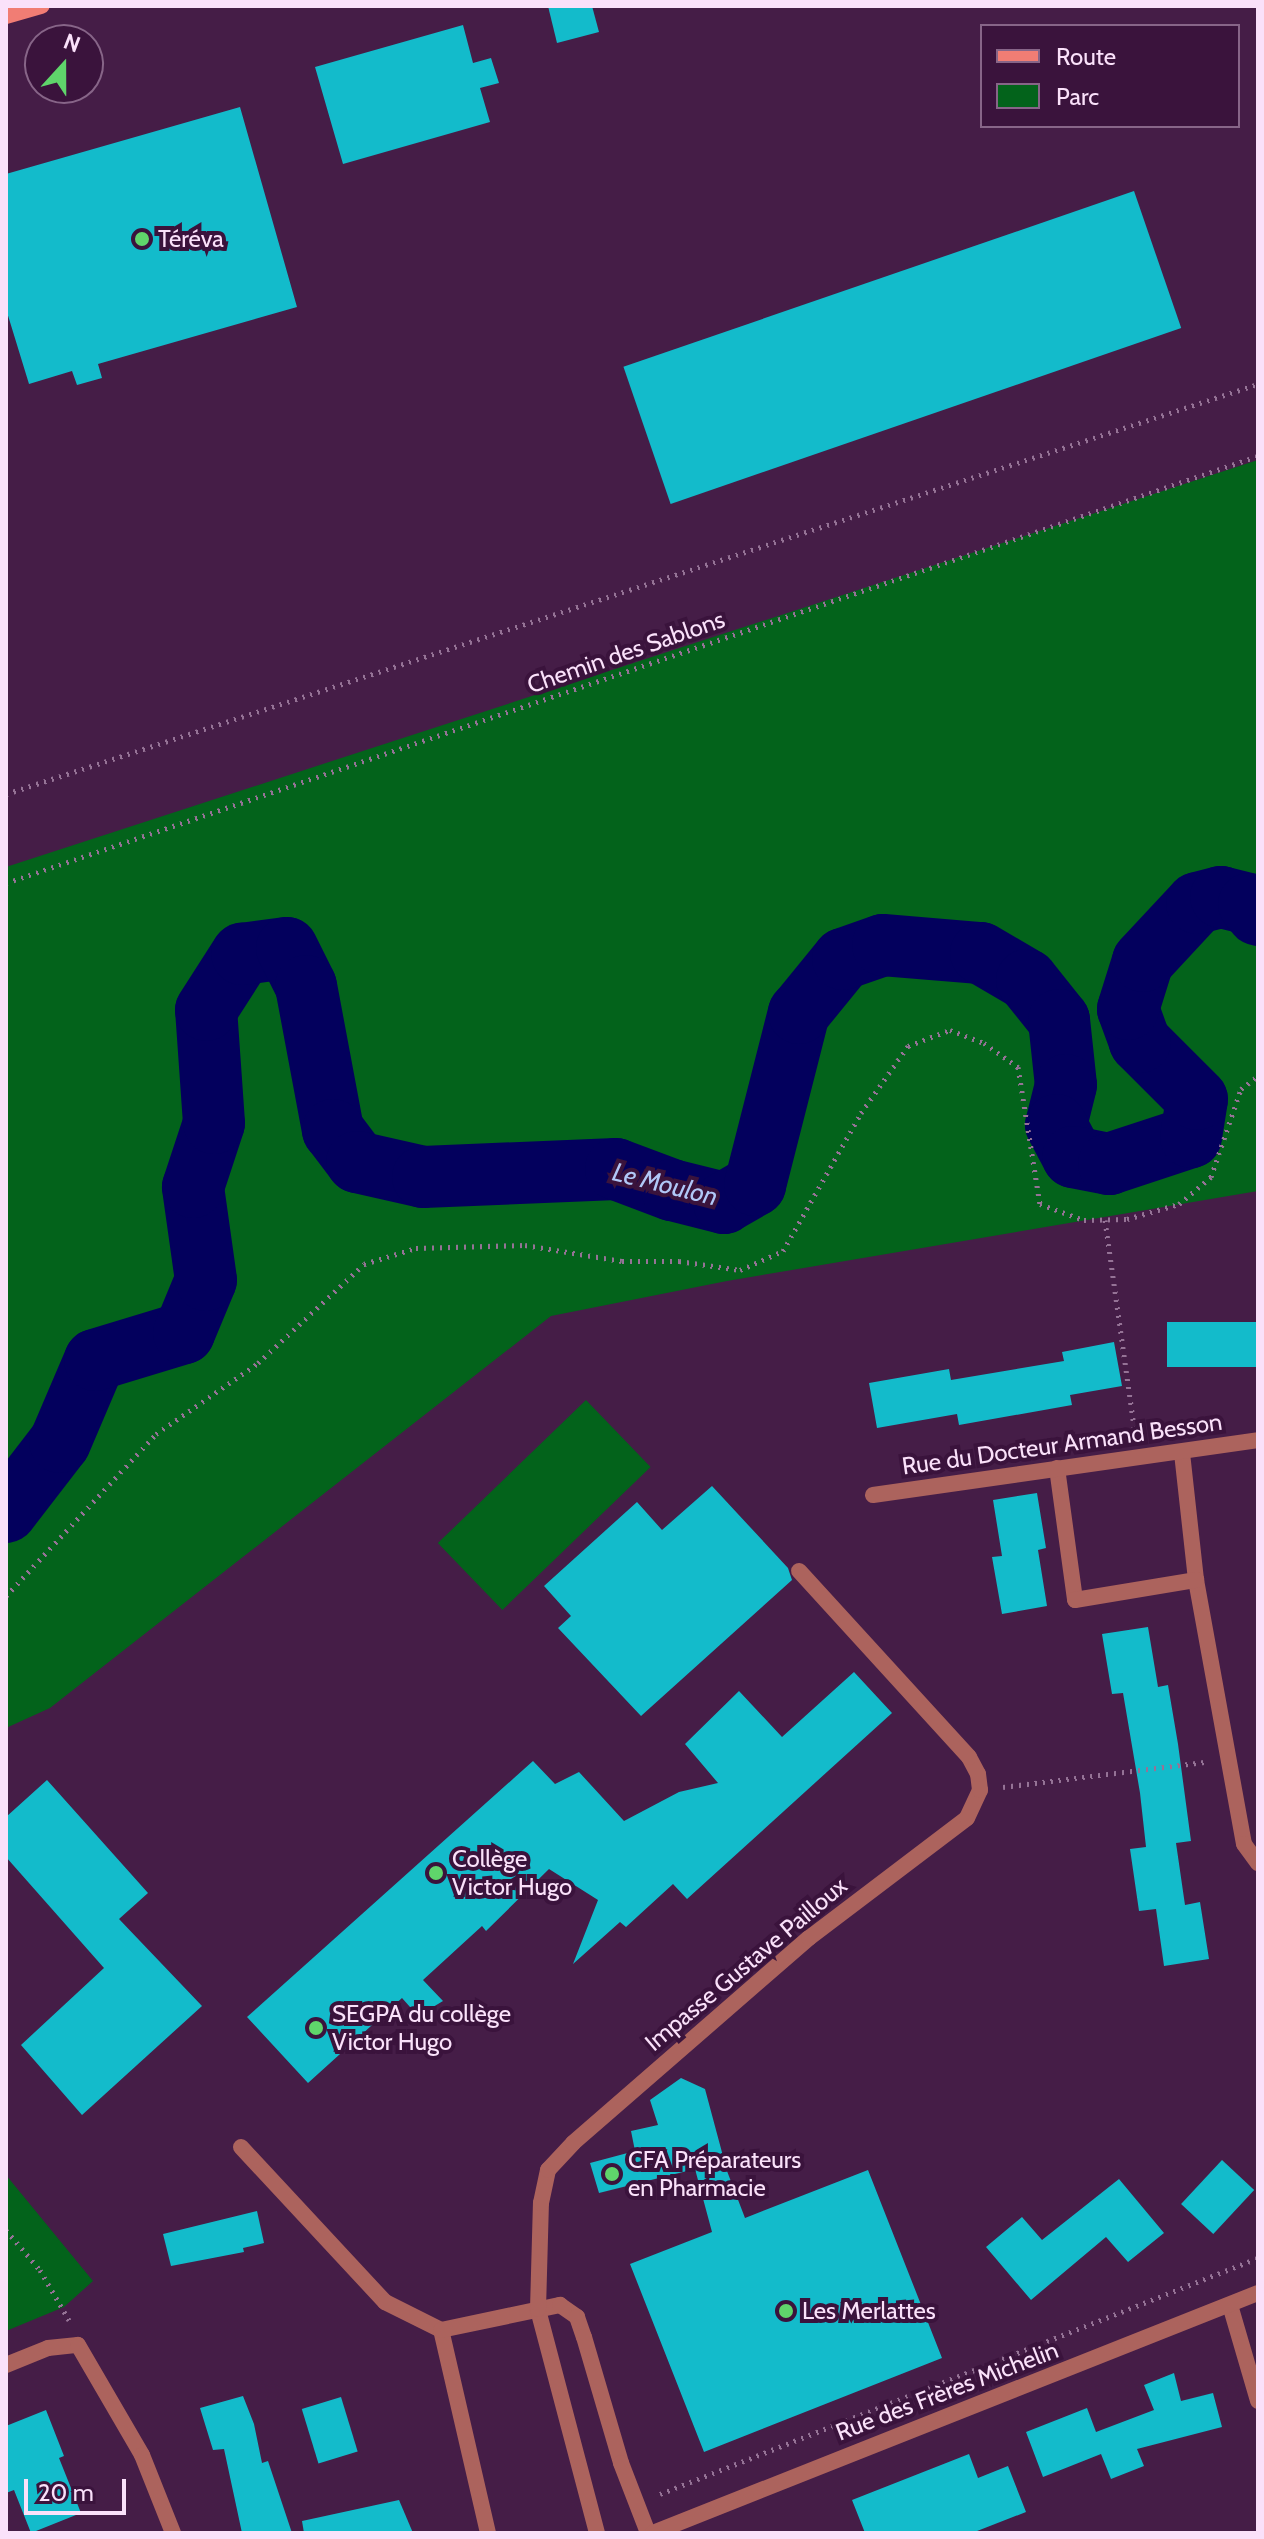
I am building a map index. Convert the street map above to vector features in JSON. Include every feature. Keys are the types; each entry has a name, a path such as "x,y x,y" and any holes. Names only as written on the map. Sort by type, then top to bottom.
{"main road":[{"path":"6,16 42,6"}],"street":[{"name":"Rue du Docteur Armand Besson","path":"873,1495 1258,1440"},
{"path":"1182,1453 1196,1580 1228,1759 1244,1844 1258,1863"},
{"path":"1057,1468 1075,1600 1196,1580"},
{"path":"799,1571 969,1757 978,1774 980,1790"},
{"name":"Impasse Gustave Pailloux","path":"597,2533 538,2309 541,2203 548,2170 573,2143 809,1938 967,1818 980,1790"},
{"path":"241,2147 385,2302 441,2330 560,2305 577,2317 636,2503 651,2533"},
{"name":"Rue des Frères Michelin","path":"651,2533 684,2526 1258,2293"},
{"path":"1230,2305 1258,2401"},
{"path":"441,2330 488,2533"},
{"path":"6,2365 48,2348 78,2345 142,2455 173,2533"}],"path":[{"path":"6,794 1258,384"},
{"name":"Chemin des Sablons","path":"6,883 1258,456"},
{"path":"6,1596 156,1434 258,1363 364,1264 416,1248 525,1245 622,1261 679,1261 740,1270 783,1251 861,1113 908,1046 950,1030 984,1043 1018,1067 1040,1204 1084,1220 1127,1219 1179,1204 1211,1177 1241,1089 1258,1076"},
{"path":"1105,1220 1138,1459"},
{"path":"980,1790 1228,1759"},
{"path":"6,2230 40,2270 64,2307 78,2345"},
{"path":"636,2503 1211,2273 1258,2258"}],"green space":[{"path":"1258,460 1258,1191 727,1281 551,1316 50,1708 6,1728 6,867"},
{"path":"586,1400 651,1467 502,1610 438,1543"},
{"path":"6,2175 93,2281 64,2307 6,2331"}],"building":[{"path":"548,6 592,6 599,32 557,43"},
{"path":"463,25 473,63 491,58 499,83 480,88 490,122 343,164 315,67"},
{"name":"Téréva","path":"240,107 297,307 98,364 102,378 77,385 72,371 29,384 6,309 6,174"},
{"path":"1134,191 1181,328 671,504 623,367"},
{"path":"1167,1322 1258,1322 1258,1367 1167,1367"},
{"path":"1114,1342 1122,1386 1070,1395 1072,1405 959,1425 957,1414 877,1428 869,1383 949,1369 951,1380 1064,1361 1062,1352"},
{"path":"712,1486 788,1568 792,1580 641,1716 558,1628 571,1616 544,1586 637,1502 662,1530"},
{"path":"1037,1493 1046,1548 1038,1550 1047,1606 1002,1614 992,1557 1002,1556 993,1500"},
{"path":"1148,1627 1158,1687 1168,1685 1191,1841 1176,1843 1185,1905 1200,1902 1209,1959 1164,1966 1156,1909 1139,1911 1130,1849 1146,1847 1140,1793 1123,1693 1112,1694 1102,1634"},
{"path":"854,1672 892,1713 687,1899 673,1884 626,1927 620,1922 573,1964 598,1900 549,1869 486,1931 482,1926 423,1980 443,2001 418,2016 402,1998 308,2083 247,2017 533,1761 555,1784 579,1772 624,1821 679,1792 718,1783 685,1744 739,1691 782,1737"},
{"path":"47,1780 148,1893 119,1919 202,2006 82,2115 21,2045 104,1968 6,1857 6,1817"},
{"name":"Les Merlattes","path":"681,2078 705,2089 727,2171 745,2218 868,2170 942,2358 704,2452 630,2264 712,2232 695,2169 599,2193 590,2163 635,2151 631,2131 658,2125 650,2100"},
{"path":"1222,2160 1254,2190 1213,2234 1181,2204"},
{"path":"1119,2179 1164,2233 1128,2262 1106,2237 1031,2300 986,2247 1022,2217 1042,2240"},
{"path":"257,2211 264,2243 243,2248 244,2252 171,2266 163,2234"},
{"path":"1174,2373 1181,2401 1213,2393 1222,2427 1137,2449 1144,2466 1111,2479 1101,2454 1043,2477 1026,2432 1087,2408 1096,2432 1154,2410 1144,2385"},
{"path":"243,2396 254,2424 262,2463 268,2461 292,2533 242,2533 224,2449 213,2450 200,2408"},
{"path":"341,2397 358,2452 318,2463 302,2409"},
{"path":"46,2410 64,2456 59,2458 81,2513 31,2533 14,2490 6,2493 6,2426"},
{"path":"969,2454 978,2478 1008,2466 1026,2512 972,2533 865,2533 852,2500"},
{"path":"399,2500 413,2533 304,2533 302,2521"}],"waterway":[{"name":"Le Moulon","path":"6,1512 60,1442 95,1360 184,1333 206,1280 193,1187 214,1123 206,1010 242,954 287,948 306,986 333,1130 357,1162 423,1177 616,1169 672,1190 724,1203 755,1185 799,1013 843,959 883,945 981,953 1027,980 1059,1020 1066,1085 1056,1125 1073,1157 1109,1164 1191,1137 1197,1099 1140,1042 1128,1009 1143,961 1197,903 1221,897 1249,904 1258,915"}],"place":[{"name":"Téréva","path":"142,239"},
{"name":"Collège Victor Hugo","path":"436,1873"},
{"name":"SEGPA du collège Victor Hugo","path":"316,2028"},
{"name":"CFA Préparateurs en Pharmacie","path":"612,2174"},
{"name":"Les Merlattes","path":"786,2311"}]}
